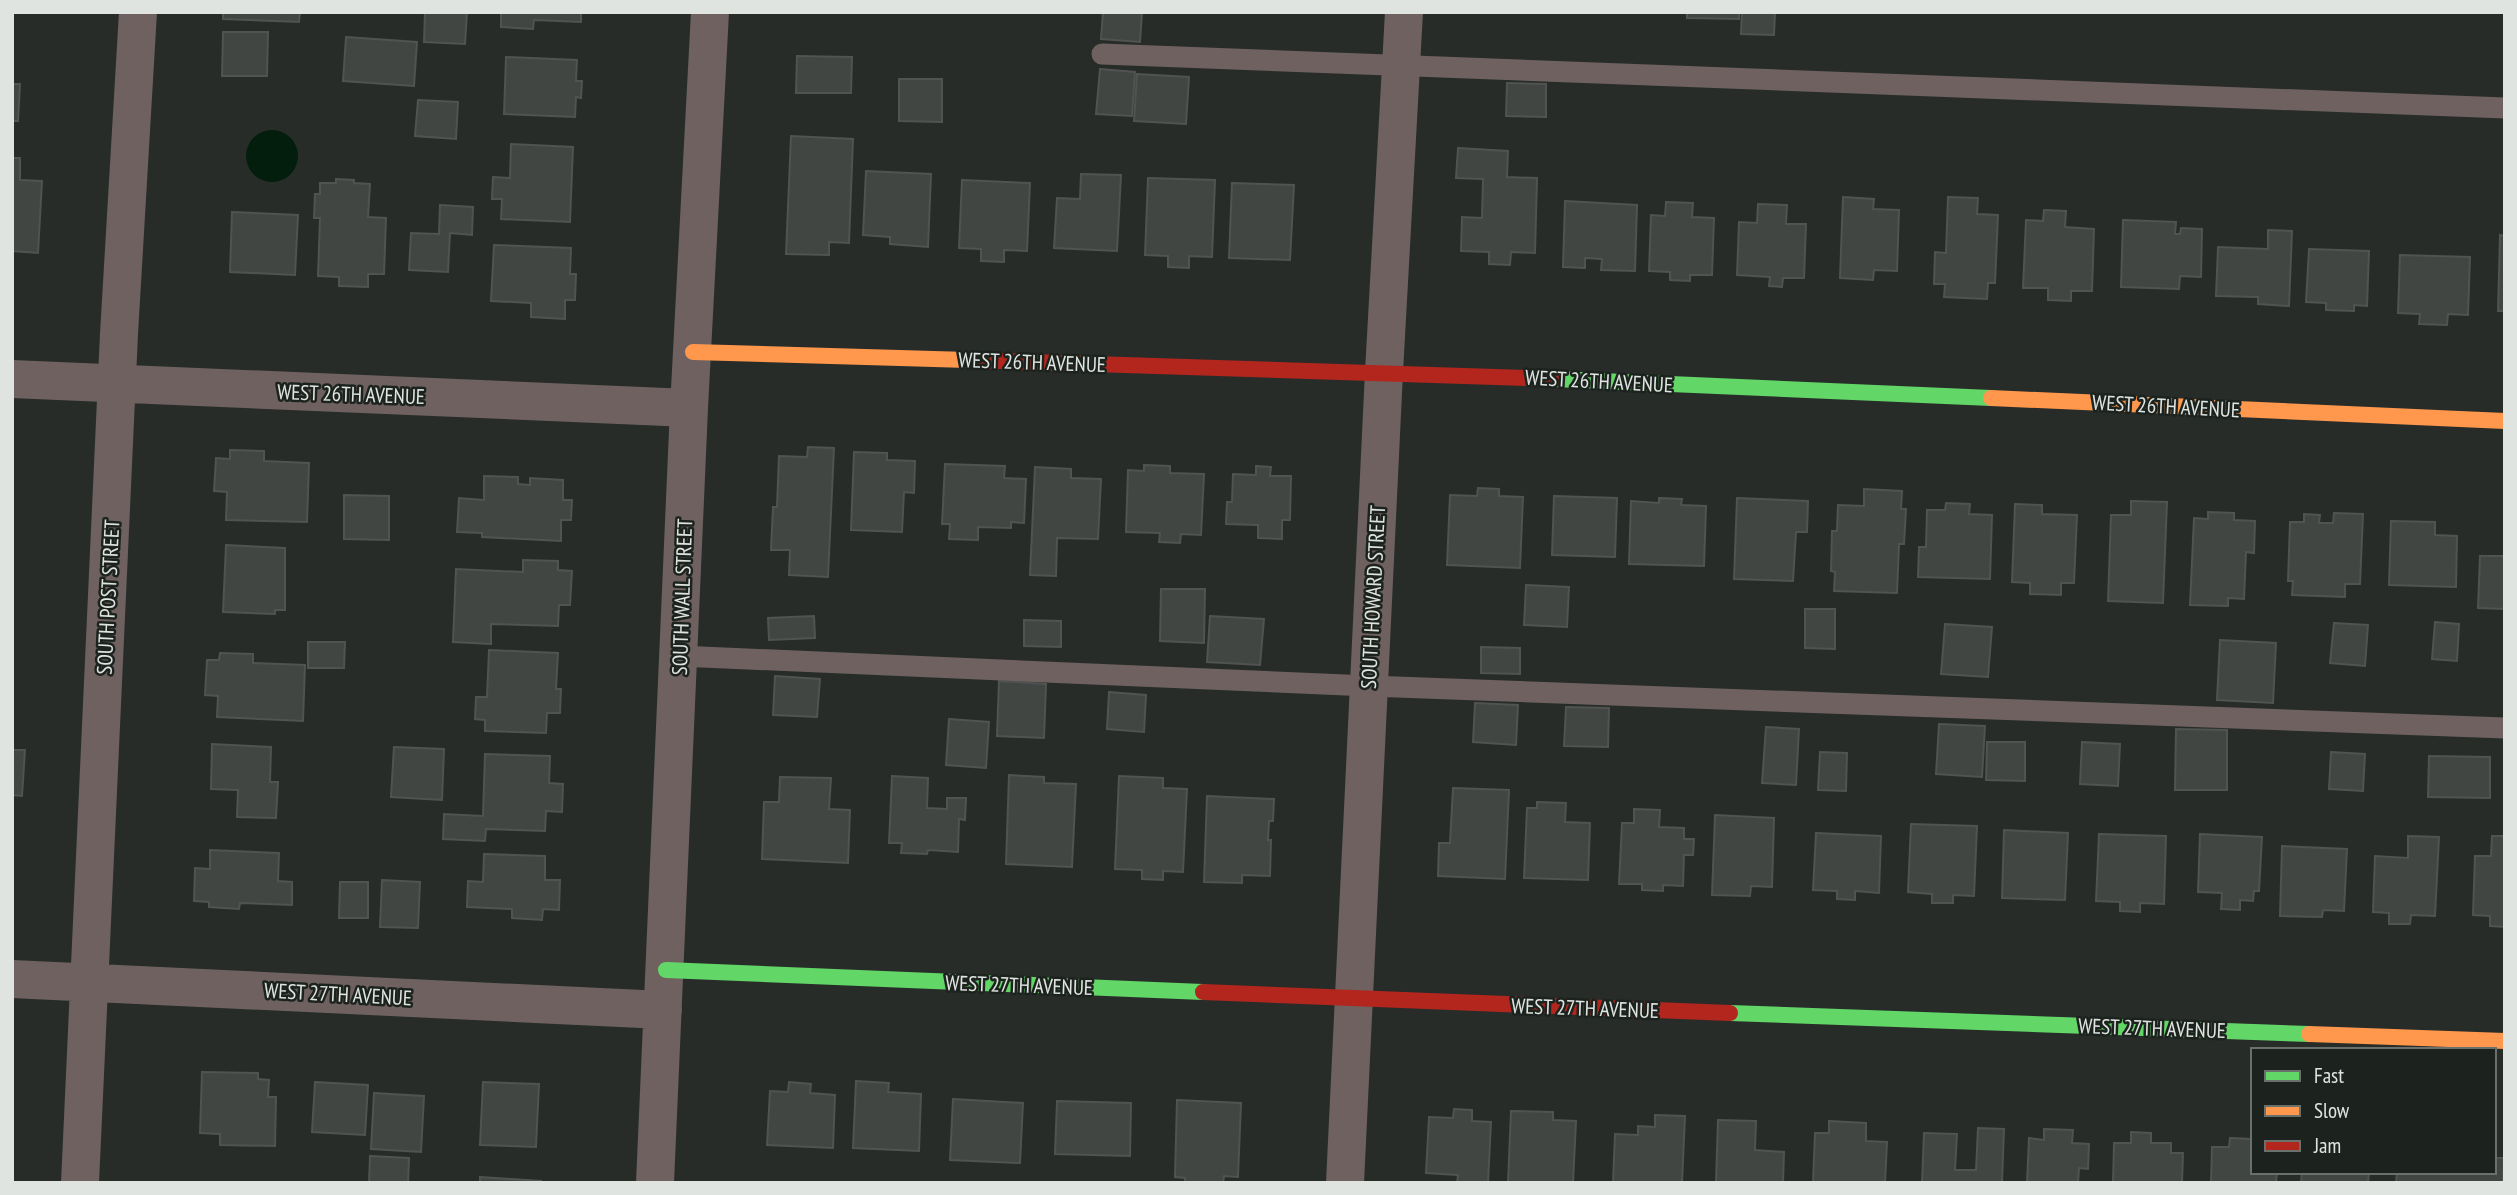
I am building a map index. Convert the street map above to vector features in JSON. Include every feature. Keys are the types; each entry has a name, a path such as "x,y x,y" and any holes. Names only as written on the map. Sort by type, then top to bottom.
{"street":[{"name":"SOUTH POST STREET","path":"80,1183 138,12"},
{"name":"SOUTH WALL STREET","path":"655,1183 689,408 710,12"},
{"name":"SOUTH HOWARD STREET","path":"1345,1183 1404,12"},
{"name":"WEST 26TH AVENUE","path":"693,352 1384,372 2505,421"},
{"name":"WEST 26TH AVENUE","path":"12,379 689,408"},
{"name":"WEST 27TH AVENUE","path":"666,970 1354,999 2505,1041"},
{"name":"WEST 27TH AVENUE","path":"12,979 663,1010"}],"lane":[{"path":"1102,54 2505,108"},
{"path":"679,656 1369,686 2505,728"}],"shaded area":[{"path":"272,130 282,132 290,138 296,146 296,166 290,174 282,180 272,182 262,180 254,174 248,166 246,156 248,146 254,138 262,132"}],"building":[{"path":"223,12 300,12 299,22 223,19"},
{"path":"425,12 467,12 465,44 424,42"},
{"path":"501,12 581,12 581,22 534,20 533,29 501,27"},
{"path":"1103,12 1142,12 1140,42 1101,39"},
{"path":"1687,12 1739,12 1739,19 1687,18"},
{"path":"1742,12 1775,12 1774,35 1741,34"},
{"path":"223,32 268,32 267,76 222,76"},
{"path":"346,37 417,42 414,86 343,81"},
{"path":"797,56 852,57 851,93 796,93"},
{"path":"506,57 577,60 576,81 582,81 581,98 576,97 575,117 504,114"},
{"path":"1100,69 1135,72 1132,116 1096,114"},
{"path":"1137,74 1189,77 1186,124 1134,121"},
{"path":"899,79 942,79 942,122 899,121"},
{"path":"1507,83 1546,84 1546,117 1506,116"},
{"path":"12,84 20,84 18,121 12,121"},
{"path":"418,100 458,102 456,139 415,136"},
{"path":"791,136 853,139 849,243 829,242 829,255 786,254"},
{"path":"511,144 573,147 570,222 501,219 502,199 492,199 493,177 510,178"},
{"path":"1458,148 1508,151 1507,177 1537,178 1535,253 1511,252 1510,265 1489,264 1489,252 1461,251 1462,217 1482,218 1483,179 1456,178"},
{"path":"12,158 20,158 20,180 42,181 38,253 12,251"},
{"path":"866,171 931,174 928,247 890,244 890,237 863,235"},
{"path":"1081,174 1121,175 1117,251 1054,248 1057,198 1080,199"},
{"path":"1148,178 1215,180 1212,257 1189,256 1189,268 1168,267 1168,256 1145,255"},
{"path":"336,179 370,184 368,217 386,218 384,274 368,274 368,287 339,286 339,277 318,276 320,218 314,218 315,194 320,194 320,183 336,183"},
{"path":"962,180 1030,183 1027,251 1004,250 1004,262 981,261 981,249 959,248"},
{"path":"1232,183 1294,185 1290,260 1229,258"},
{"path":"1843,197 1874,199 1873,209 1899,210 1897,271 1874,270 1873,280 1840,278"},
{"path":"1948,197 1978,198 1977,214 1998,215 1995,283 1988,283 1987,299 1944,297 1945,284 1934,284 1935,252 1946,253"},
{"path":"1565,201 1637,205 1635,271 1601,270 1602,259 1585,258 1585,268 1563,267"},
{"path":"1666,202 1693,203 1692,217 1714,218 1712,275 1690,275 1690,281 1670,280 1670,272 1649,271 1651,215 1665,216"},
{"path":"1758,204 1787,205 1786,224 1806,224 1804,278 1783,278 1782,287 1769,286 1770,277 1737,275 1739,222 1757,223"},
{"path":"440,205 473,207 472,235 450,233 448,272 409,270 411,233 439,234"},
{"path":"2044,210 2066,211 2065,227 2094,229 2092,291 2071,291 2071,301 2048,300 2048,288 2023,288 2026,220 2043,221"},
{"path":"232,212 298,215 295,275 230,272"},
{"path":"2123,220 2176,222 2175,234 2180,234 2181,228 2202,229 2201,277 2180,276 2179,289 2121,287"},
{"path":"2268,230 2292,231 2289,306 2258,304 2258,297 2216,296 2218,247 2268,249"},
{"path":"2500,235 2505,236 2505,311 2498,311"},
{"path":"494,245 571,248 570,274 576,274 575,300 565,300 565,319 531,317 531,303 491,301"},
{"path":"2309,249 2369,251 2367,306 2354,305 2354,311 2326,310 2326,303 2306,302"},
{"path":"2400,255 2470,257 2468,315 2448,314 2447,325 2419,324 2420,314 2398,313"},
{"path":"808,447 834,448 828,577 789,575 790,550 771,550 773,507 777,507 779,456 807,457"},
{"path":"230,450 264,451 264,461 309,463 307,522 226,520 227,492 214,491 216,458 230,459"},
{"path":"854,452 887,453 887,460 915,461 914,493 904,492 902,532 851,530"},
{"path":"945,464 1005,466 1004,478 1026,479 1024,523 1011,522 1011,528 978,527 978,540 949,539 950,524 942,524"},
{"path":"1144,465 1170,466 1170,473 1204,474 1201,535 1181,534 1180,543 1159,542 1160,533 1126,532 1128,470 1144,471"},
{"path":"1256,466 1271,467 1270,476 1291,476 1290,520 1282,520 1282,539 1258,538 1258,525 1226,524 1227,502 1232,502 1233,474 1256,475"},
{"path":"1035,467 1071,469 1071,478 1101,479 1098,539 1057,538 1056,576 1030,575"},
{"path":"484,476 518,477 518,484 530,485 530,478 563,480 563,500 572,500 571,520 561,520 561,541 482,537 482,533 457,532 459,498 484,500"},
{"path":"1478,488 1499,489 1499,496 1523,497 1520,568 1447,565 1450,495 1477,496"},
{"path":"1864,489 1902,491 1901,509 1906,509 1904,544 1899,544 1897,593 1834,591 1835,572 1831,571 1832,531 1837,531 1838,505 1864,506"},
{"path":"344,495 389,496 389,540 344,539"},
{"path":"1554,496 1617,498 1615,557 1552,555"},
{"path":"1659,498 1682,499 1681,505 1706,506 1704,566 1629,564 1631,501 1659,503"},
{"path":"1737,498 1808,501 1807,532 1796,532 1793,581 1734,579"},
{"path":"2131,501 2167,502 2163,603 2108,601 2111,515 2131,515"},
{"path":"1946,503 1970,504 1969,514 1992,515 1990,579 1918,577 1919,547 1926,547 1927,510 1945,510"},
{"path":"2015,504 2042,505 2042,514 2077,515 2074,583 2061,583 2061,595 2030,594 2030,583 2012,582"},
{"path":"2208,512 2234,513 2234,520 2255,521 2254,553 2246,552 2244,599 2228,598 2228,606 2190,605 2194,518 2208,519"},
{"path":"2334,513 2363,514 2360,584 2345,584 2345,597 2292,595 2293,581 2288,581 2290,522 2304,522 2304,514 2320,515 2319,523 2333,523"},
{"path":"2391,521 2435,522 2435,535 2457,536 2456,587 2389,585"},
{"path":"2505,537 2505,609 2478,608 2480,556 2504,556"},
{"path":"226,545 285,548 285,610 275,610 275,614 223,612"},
{"path":"523,560 558,561 558,570 572,571 570,605 559,605 558,626 491,624 491,644 453,642 456,569 523,572"},
{"path":"1526,585 1569,587 1567,627 1524,625"},
{"path":"1161,589 1205,589 1204,643 1160,641"},
{"path":"1805,609 1835,609 1835,649 1805,648"},
{"path":"814,616 815,638 769,640 768,618"},
{"path":"1210,616 1264,619 1260,665 1207,662"},
{"path":"1024,620 1061,621 1061,647 1024,646"},
{"path":"2435,622 2459,624 2457,661 2432,659"},
{"path":"2334,623 2368,625 2365,666 2330,663"},
{"path":"1945,624 1992,627 1988,677 1941,674"},
{"path":"2220,640 2276,643 2273,703 2217,700"},
{"path":"308,642 345,642 344,668 308,668"},
{"path":"1481,647 1520,648 1520,674 1481,673"},
{"path":"489,650 558,653 556,689 561,689 560,713 547,713 546,733 485,731 485,720 475,719 476,697 487,697"},
{"path":"220,653 253,654 253,663 305,665 303,721 217,717 218,696 205,695 207,660 219,660"},
{"path":"775,676 820,679 817,717 773,715"},
{"path":"999,681 1046,684 1044,738 997,736"},
{"path":"1109,692 1146,695 1144,732 1107,729"},
{"path":"1475,703 1518,705 1516,745 1473,742"},
{"path":"1566,707 1609,708 1608,747 1564,746"},
{"path":"949,719 989,722 986,768 946,765"},
{"path":"1939,724 1985,726 1982,777 1936,774"},
{"path":"1766,727 1799,729 1796,785 1762,783"},
{"path":"2176,729 2227,730 2227,790 2175,790"},
{"path":"1987,742 2025,742 2025,781 1986,780"},
{"path":"2082,742 2120,744 2118,786 2080,784"},
{"path":"212,744 271,747 270,782 278,782 276,818 237,817 238,790 211,789"},
{"path":"394,747 444,749 442,800 391,797"},
{"path":"12,750 25,750 22,796 12,795"},
{"path":"1820,752 1847,753 1846,791 1818,790"},
{"path":"2331,752 2365,754 2363,791 2329,789"},
{"path":"485,754 550,756 549,783 563,784 562,812 546,811 545,831 486,829 485,841 443,839 444,814 483,816"},
{"path":"2429,756 2490,757 2490,798 2428,797"},
{"path":"1009,775 1044,777 1044,783 1076,784 1072,867 1006,864"},
{"path":"892,776 928,778 927,808 947,809 947,798 966,798 965,820 959,819 958,852 928,850 927,854 901,853 902,843 889,843"},
{"path":"1119,776 1163,778 1163,788 1187,789 1183,872 1163,871 1163,880 1142,879 1142,870 1115,869"},
{"path":"780,777 831,778 829,809 850,810 848,863 762,859 764,802 779,802"},
{"path":"1453,788 1509,790 1505,879 1438,876 1439,843 1450,843"},
{"path":"1207,796 1274,799 1273,821 1269,821 1268,840 1271,840 1270,876 1242,875 1242,883 1204,882"},
{"path":"1537,802 1566,803 1565,822 1590,823 1588,880 1524,878 1527,808 1537,808"},
{"path":"1634,809 1660,810 1659,827 1684,828 1684,839 1694,839 1693,855 1684,855 1683,886 1663,885 1663,891 1642,890 1642,884 1619,884 1622,823 1634,823"},
{"path":"1715,815 1774,818 1772,887 1751,886 1750,896 1712,895"},
{"path":"1911,824 1977,826 1974,896 1953,895 1953,903 1932,903 1932,894 1908,892"},
{"path":"2004,830 2068,833 2065,900 2002,898"},
{"path":"1816,833 1881,836 1879,893 1855,891 1855,900 1837,899 1837,891 1813,890"},
{"path":"2099,834 2166,836 2164,904 2140,903 2140,912 2120,911 2120,902 2096,901"},
{"path":"2200,834 2262,837 2259,891 2254,891 2253,901 2240,900 2240,910 2221,909 2222,893 2198,892"},
{"path":"2408,836 2439,837 2435,916 2411,915 2410,924 2389,924 2389,913 2373,912 2375,856 2408,858"},
{"path":"2492,836 2505,836 2505,927 2490,926 2490,916 2473,915 2475,856 2491,856"},
{"path":"2282,846 2347,849 2344,911 2323,910 2322,917 2280,916"},
{"path":"210,850 279,853 278,881 292,882 292,905 240,903 239,909 209,907 209,902 194,901 195,868 210,869"},
{"path":"484,854 545,856 545,880 560,880 559,910 543,909 542,920 512,918 512,909 467,907 468,881 483,882"},
{"path":"382,880 420,882 418,928 380,927"},
{"path":"340,882 368,882 368,918 339,918"},
{"path":"202,1072 258,1073 258,1079 269,1080 268,1097 276,1097 275,1146 220,1145 220,1134 200,1133"},
{"path":"856,1081 889,1083 888,1092 921,1094 919,1151 853,1148"},
{"path":"315,1082 368,1085 365,1135 312,1132"},
{"path":"483,1082 539,1084 536,1147 480,1145"},
{"path":"789,1082 811,1084 810,1093 835,1095 833,1148 767,1145 770,1091 788,1092"},
{"path":"374,1093 424,1096 421,1152 371,1149"},
{"path":"953,1099 1023,1103 1020,1163 950,1160"},
{"path":"1177,1100 1241,1103 1238,1177 1224,1176 1223,1183 1185,1182 1185,1178 1175,1177"},
{"path":"1057,1101 1131,1103 1130,1156 1055,1154"},
{"path":"1454,1109 1472,1110 1472,1121 1491,1122 1488,1183 1457,1183 1458,1175 1426,1173 1429,1117 1453,1118"},
{"path":"1511,1111 1553,1112 1553,1120 1576,1121 1573,1183 1508,1183"},
{"path":"1655,1115 1685,1116 1682,1183 1613,1183 1615,1134 1638,1135 1638,1126 1655,1127"},
{"path":"1718,1120 1756,1121 1755,1150 1784,1152 1783,1183 1716,1183"},
{"path":"1829,1121 1866,1123 1866,1141 1887,1142 1885,1183 1813,1183 1815,1133 1829,1133"},
{"path":"1978,1128 2004,1129 2002,1183 1922,1183 1924,1133 1957,1134 1955,1170 1976,1170"},
{"path":"2044,1129 2073,1130 2072,1143 2089,1144 2088,1169 2079,1168 2078,1183 2027,1183 2029,1138 2044,1140"},
{"path":"2131,1132 2151,1133 2151,1143 2171,1143 2171,1153 2183,1153 2182,1183 2113,1183 2114,1143 2131,1143"},
{"path":"2230,1138 2251,1139 2251,1174 2277,1174 2276,1183 2211,1183 2212,1147 2229,1147"},
{"path":"370,1156 409,1158 408,1183 369,1183"},
{"path":"2496,1158 2504,1158 2503,1183 2396,1183 2397,1174 2496,1174"},
{"path":"2302,1174 2369,1174 2368,1183 2301,1183"},
{"path":"480,1177 541,1181 541,1183 480,1183"}],"traffic: fast":[{"path":"1555,379 1991,398"},
{"path":"666,970 1203,992"},
{"path":"1730,1013 2309,1034"}],"traffic: slow":[{"path":"693,352 968,360"},
{"path":"1991,398 2505,421"},
{"path":"2309,1034 2505,1041"}],"traffic: jam":[{"path":"968,360 1555,379"},
{"path":"1203,992 1730,1013"}]}
